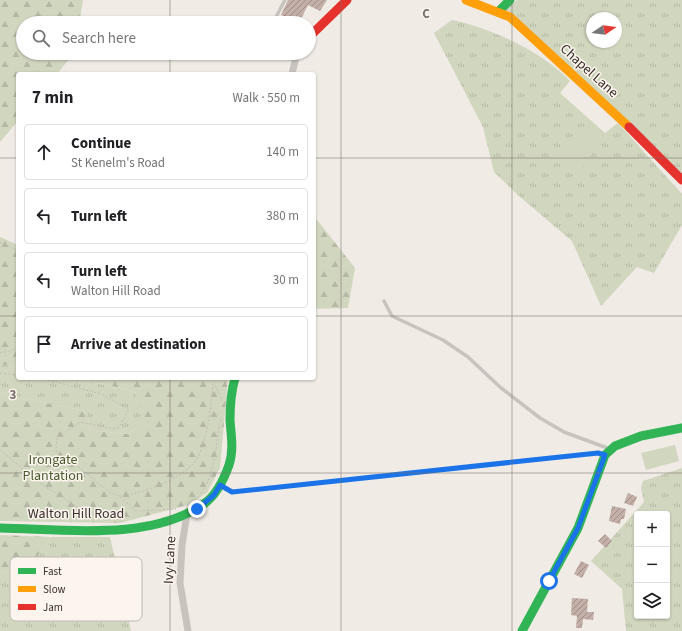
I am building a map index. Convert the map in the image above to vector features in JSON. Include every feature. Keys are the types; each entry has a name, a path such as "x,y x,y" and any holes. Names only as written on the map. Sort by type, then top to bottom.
{"street":[{"path":"316,30 347,0"},
{"name":"Chapel Lane","path":"466,0 510,17 647,142 682,180"},
{"path":"498,12 510,0"},
{"path":"292,72 295,60"},
{"name":"Walton Hill Road","path":"0,528 122,529 154,524 187,514 206,503 220,485 232,454 231,401 235,380"},
{"path":"522,631 578,528 608,452 641,436 682,428"},
{"name":"Ivy Lane","path":"187,514 182,545 180,583 188,631"}],"lane":[{"path":"277,16 285,0"},
{"path":"384,301 392,316 443,340 468,357 500,387 540,418 564,432 608,452"}],"path":[{"path":"0,242 16,250"},
{"path":"0,353 16,350"},
{"path":"0,373 16,375"},
{"path":"48,380 101,394 129,409 119,426 115,429 80,422 57,438 56,451 77,465 111,493 119,496 136,511 178,508"},
{"path":"119,496 132,495 181,475 197,458 207,426 213,382"},
{"path":"213,382 221,394 223,404"},
{"path":"195,500 205,489 214,460 221,418"},
{"path":"0,450 15,464 25,469 41,484 84,511 95,515 124,520"},
{"path":"220,485 232,492 608,452"}],"green space":[{"path":"0,0 83,0 80,16 16,16 16,60 68,60 59,72 16,72 16,123 0,142"},
{"path":"517,0 682,0 682,182 505,10"},
{"path":"452,20 499,35 546,60 570,81 560,93 605,133 618,123 682,194 682,225 654,273 637,267 601,306 572,241 519,196 494,172 483,127 434,33"},
{"path":"585,124 603,136 581,170 563,158"},
{"path":"316,219 355,268 348,308 316,309"},
{"path":"0,237 16,244 16,368 0,364"},
{"path":"0,364 16,368 16,380 82,380 135,391 141,411 141,427 126,434 91,430 85,411 0,393"},
{"name":"Irongate Plantation","path":"82,380 228,380 220,468 207,493 188,505 120,523 0,521 0,393 85,411 91,430 126,434 141,427 141,411 135,391"},
{"path":"675,445 679,461 646,470 641,453"},
{"path":"682,468 682,631 626,631 622,589 591,561 634,513 634,619 670,619 670,511 636,511 644,502 641,488 643,481"},
{"path":"0,535 51,537 37,557 10,557 10,571 0,574"},
{"path":"51,537 110,537 114,557 37,557"},
{"path":"10,571 10,621 129,621 131,631 0,631 0,574"}],"building":[{"path":"288,0 327,0 320,11 308,5 302,16 281,15"},
{"path":"628,493 637,497 633,506 624,503"},
{"path":"612,506 626,509 624,519 621,519 620,524 609,521"},
{"path":"605,534 612,541 606,548 598,541"},
{"path":"581,561 589,565 582,578 574,574"},
{"path":"572,598 588,599 587,612 594,612 593,620 583,619 582,628 576,628 577,616 571,615"}],"traffic: fast":[{"path":"498,12 510,0"},
{"path":"0,528 78,531 133,528 159,524 183,515 205,503 213,496 222,481 231,459 232,442 230,410 235,380"},
{"path":"522,631 578,528 605,455 615,446 641,436 682,428"}],"traffic: slow":[{"path":"466,0 510,17 629,127"}],"traffic: jam":[{"path":"316,30 347,0"},
{"path":"629,127 682,180"}],"route":[{"path":"197,509 214,495 220,485 232,492 598,453 605,455 578,528 549,581"}]}
